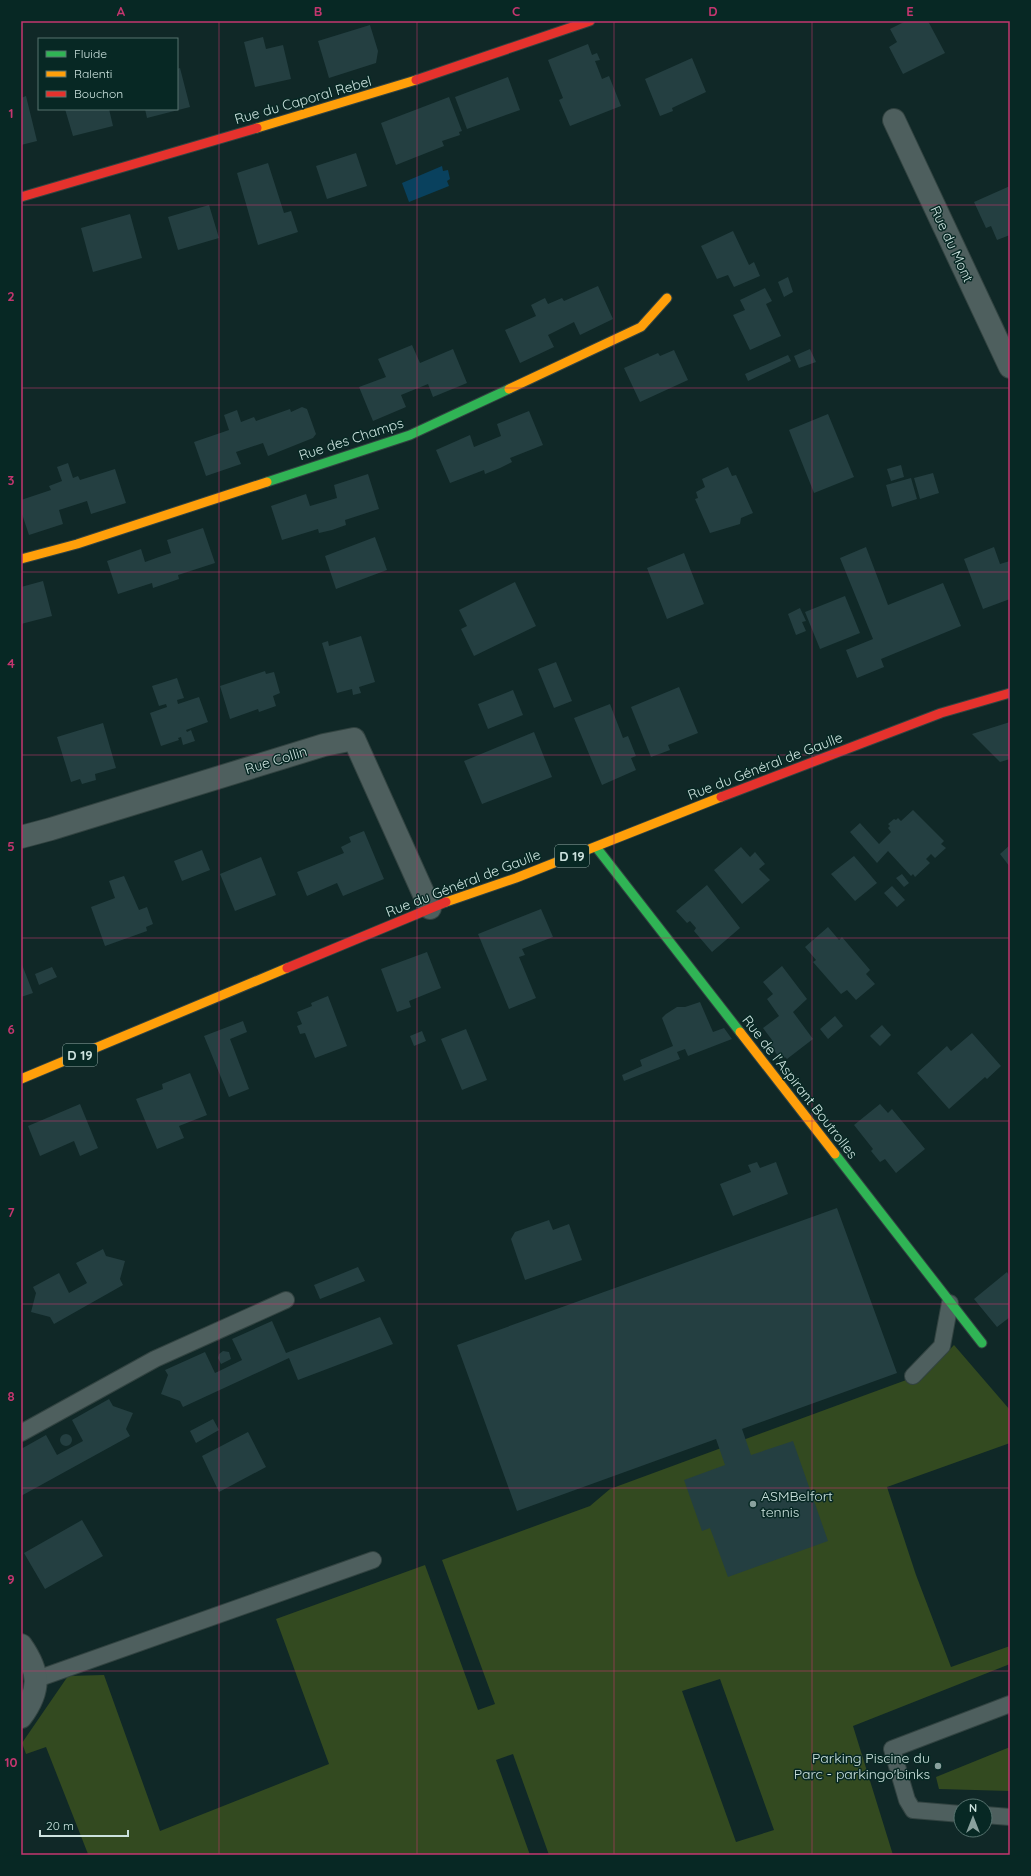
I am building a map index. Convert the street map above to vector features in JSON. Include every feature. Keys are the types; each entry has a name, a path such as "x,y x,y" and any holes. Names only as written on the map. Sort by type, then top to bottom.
{"street":[{"name":"Rue du Caporal Rebel","path":"21,197 393,88 590,21"},
{"name":"Rue du Mont","path":"894,120 1010,367"},
{"name":"Rue des Champs","path":"21,559 85,542 410,435 641,327 667,298"},
{"name":"Rue du Général de Gaulle","path":"21,1079 430,908 516,878 742,789 926,719 1010,693"},
{"name":"Rue Collin","path":"21,837 324,745 354,739 430,908"},
{"name":"Rue de l'Aspirant Boutrolles","path":"596,847 982,1343"},
{"path":"21,1645 29,1656 37,1679 32,1702 21,1717"}],"lane":[{"path":"21,1433 156,1359 286,1300"},
{"path":"913,1376 942,1346 950,1302"},
{"path":"37,1679 373,1560"},
{"path":"953,1813 913,1810 907,1800 892,1749 1010,1704"},
{"path":"993,1816 1010,1817"}],"green space":[{"path":"954,1345 1010,1410 1010,1443 887,1487 916,1575 951,1667 1010,1646 1010,1664 853,1726 893,1855 549,1855 513,1754 496,1760 530,1855 85,1855 88,1854 46,1747 26,1754 22,1743 68,1676 104,1675 160,1831 329,1764 276,1619 425,1565 478,1710 495,1704 442,1560 590,1506 610,1489 928,1372","holes":["720,1679 774,1830 736,1842 682,1691"]},
{"path":"1010,1747 1010,1791 939,1789 936,1777"}],"water":[{"path":"442,166 443,171 448,170 450,179 447,181 449,186 409,202 402,183"}],"building":[{"path":"906,21 928,21 945,53 903,74 889,47 897,42 890,29"},
{"path":"370,25 378,51 376,63 329,78 318,41"},
{"path":"263,37 266,49 283,45 291,79 255,87 244,42"},
{"path":"588,44 592,55 597,53 600,60 595,61 602,79 609,76 621,106 570,126 559,100 563,98 548,60"},
{"path":"692,58 706,92 672,108 673,111 660,116 645,79"},
{"path":"180,68 190,107 147,118 145,110 178,110 178,69"},
{"path":"508,77 520,110 467,129 455,97"},
{"path":"26,96 37,141 21,145 21,98"},
{"path":"449,97 462,131 459,132 460,135 442,141 444,146 396,165 381,123"},
{"path":"65,110 109,110 113,126 73,136"},
{"path":"356,153 367,186 327,199 316,166"},
{"path":"268,163 284,213 291,211 298,232 258,245 237,173"},
{"path":"1010,186 1010,235 997,240 991,226 986,228 974,202"},
{"path":"209,205 219,238 178,250 168,217"},
{"path":"130,214 142,258 93,272 81,228"},
{"path":"733,231 749,265 754,262 760,276 734,287 728,275 717,279 701,246"},
{"path":"788,277 793,292 784,297 778,282"},
{"path":"598,286 613,319 580,335 574,322 548,335 554,347 520,363 505,330 536,316 531,305 545,298 548,304 562,298 564,301"},
{"path":"765,288 772,301 766,304 781,336 750,350 733,315 745,310 740,300"},
{"path":"412,345 420,363 453,349 467,383 433,397 428,384 401,395 406,407 373,421 359,387 386,377 378,359"},
{"path":"810,349 816,362 799,368 794,356"},
{"path":"674,350 688,380 640,402 624,368 658,353 660,356"},
{"path":"788,355 791,361 748,381 745,374"},
{"path":"302,407 307,409 316,434 313,438 268,456 263,443 236,452 241,464 206,476 194,442 229,430 224,415 237,410 241,422 254,417 256,421 290,409 291,412"},
{"path":"529,411 543,445 510,458 512,462 500,468 485,474 484,470 450,483 436,450 470,435 474,447 501,436 497,424"},
{"path":"828,414 854,477 814,493 789,430"},
{"path":"68,463 73,478 78,476 80,480 115,469 126,503 91,514 87,501 59,510 63,524 29,535 21,511 21,500 51,490 49,486 62,481 57,467"},
{"path":"901,465 904,477 891,481 887,469"},
{"path":"728,467 732,476 736,475 753,513 741,518 740,524 710,533 695,499 698,498 696,492 705,487 702,479"},
{"path":"933,473 939,493 920,499 914,478"},
{"path":"368,474 379,509 345,520 346,525 332,530 319,533 318,529 282,540 271,506 306,494 310,506 337,498 334,485"},
{"path":"911,478 917,499 892,507 886,485"},
{"path":"203,528 215,563 178,575 179,579 153,588 152,583 118,594 107,561 141,549 145,562 171,553 167,540"},
{"path":"375,537 387,570 336,589 325,556"},
{"path":"866,547 888,605 943,583 961,626 881,659 884,667 857,678 846,650 873,639 840,558"},
{"path":"994,547 1000,564 1010,561 1010,599 983,609 964,559"},
{"path":"684,553 704,604 667,619 647,568"},
{"path":"43,581 52,616 21,624 21,587"},
{"path":"515,582 536,626 474,656 461,629 467,626 459,610"},
{"path":"845,596 860,633 820,649 805,612"},
{"path":"800,608 806,621 802,622 806,631 796,635 788,614"},
{"path":"361,636 375,682 359,687 361,693 353,695 352,689 337,693 322,643 328,641 329,646"},
{"path":"556,662 572,701 554,708 538,669"},
{"path":"265,671 266,674 274,672 280,693 273,696 276,706 259,712 258,709 230,719 220,686"},
{"path":"177,678 184,698 177,700 178,704 199,697 208,722 186,730 187,732 191,730 195,741 183,745 181,737 178,738 179,740 161,746 150,713 167,707 166,704 159,706 152,686"},
{"path":"679,687 698,733 668,745 670,750 651,757 631,707"},
{"path":"513,690 523,715 488,729 478,704"},
{"path":"610,704 623,738 628,736 636,756 631,758 636,770 602,785 574,718"},
{"path":"1010,722 1010,759 1000,762 972,734"},
{"path":"103,723 116,768 95,774 96,780 82,784 80,779 71,782 57,737"},
{"path":"534,732 552,777 482,804 464,761"},
{"path":"913,810 944,841 941,844 946,848 935,858 931,854 926,859 930,863 915,877 913,874 911,876 888,851 877,863 850,832 860,823 879,844 891,832 888,828 890,826 888,824 894,819 896,820 898,818 901,821"},
{"path":"364,831 384,879 343,896 337,883 307,896 297,872 344,853 341,847 351,842 349,837"},
{"path":"1010,845 1010,867 1000,854"},
{"path":"741,847 750,857 755,852 765,864 759,869 770,880 742,904 714,870"},
{"path":"202,850 210,870 182,881 174,861"},
{"path":"854,856 877,883 855,901 831,874"},
{"path":"261,857 276,895 235,911 220,874"},
{"path":"902,874 909,883 904,887 896,878"},
{"path":"124,876 139,910 147,907 153,924 146,927 147,931 105,946 91,907 115,898 109,881"},
{"path":"707,885 740,928 712,952 694,931 696,928 690,921 687,923 676,911"},
{"path":"892,886 905,900 897,907 884,893"},
{"path":"541,909 553,937 522,949 525,955 519,957 536,998 509,1009 478,934"},
{"path":"828,927 839,940 842,937 870,970 866,974 875,984 856,1000 847,990 841,994 813,962 816,960 805,947"},
{"path":"427,952 441,988 409,1001 411,1007 397,1012 381,969"},
{"path":"21,962 33,993 21,997"},
{"path":"782,966 807,999 793,1012 813,1039 787,1059 785,1057 781,1060 768,1042 772,1040 763,1028 779,1016 767,999 773,994 763,982"},
{"path":"52,967 57,977 39,985 35,974"},
{"path":"328,996 347,1046 315,1058 305,1033 300,1034 297,1026 302,1024 297,1012 312,1006 311,1003"},
{"path":"700,1002 713,1032 724,1028 732,1039 688,1056 685,1049 677,1052 680,1059 624,1081 622,1075 642,1066 640,1060 673,1046 662,1018 677,1007 685,1007"},
{"path":"835,1016 843,1026 828,1039 820,1029"},
{"path":"243,1021 247,1032 230,1039 249,1089 229,1097 204,1036"},
{"path":"882,1025 891,1035 880,1046 870,1036"},
{"path":"466,1029 487,1080 462,1090 441,1039"},
{"path":"422,1031 426,1041 414,1046 410,1036"},
{"path":"972,1033 1001,1066 987,1079 985,1077 949,1109 917,1073 947,1046 951,1051"},
{"path":"190,1073 207,1115 179,1126 184,1138 157,1149 136,1099 163,1089 162,1084"},
{"path":"80,1104 98,1148 80,1156 74,1141 40,1156 28,1126"},
{"path":"880,1104 888,1113 892,1109 925,1149 896,1173 885,1159 880,1162 871,1151 873,1149 854,1125"},
{"path":"757,1162 760,1168 776,1162 788,1194 733,1216 720,1184 751,1172 748,1165"},
{"path":"837,1208 897,1373 742,1429 751,1455 793,1441 828,1541 728,1577 710,1528 702,1531 684,1480 725,1465 716,1439 517,1511 457,1345"},
{"path":"549,1220 553,1230 569,1224 582,1260 525,1280 511,1239 515,1232"},
{"path":"103,1249 106,1256 125,1261 120,1279 123,1285 54,1324 50,1317 31,1312 36,1293 33,1287 59,1273 69,1293 87,1283 76,1263"},
{"path":"358,1267 365,1281 320,1299 314,1285"},
{"path":"1007,1272 1010,1277 1010,1317 997,1327 974,1299"},
{"path":"380,1317 393,1344 298,1380 289,1358 183,1407 180,1401 161,1394 168,1375 165,1370 205,1352 215,1373 242,1360 232,1339 272,1321 286,1353"},
{"path":"223,1351 229,1352 231,1359 221,1364 218,1358 219,1354"},
{"path":"109,1399 113,1406 133,1413 126,1429 130,1436 21,1496 21,1449 46,1435 57,1455 83,1441 72,1420"},
{"path":"213,1419 219,1430 196,1443 190,1431"},
{"path":"248,1432 266,1467 219,1492 202,1456"},
{"path":"64,1434 68,1434 72,1440 68,1446 64,1446 60,1442 60,1438"},
{"path":"82,1520 103,1556 45,1589 24,1553"}],"traffic: fast":[{"path":"267,482 410,435 509,389"},
{"path":"596,847 740,1032"},
{"path":"835,1154 982,1343"}],"traffic: slow":[{"path":"257,128 416,80"},
{"path":"509,389 641,327 667,298"},
{"path":"21,559 77,544 267,482"},
{"path":"446,902 516,878 721,797"},
{"path":"21,1079 287,968"},
{"path":"740,1032 835,1154"}],"traffic: jam":[{"path":"416,80 590,21"},
{"path":"21,197 257,128"},
{"path":"721,797 941,713 1010,693"},
{"path":"287,968 446,902"}],"place":[{"name":"ASMBelfort tennis","path":"753,1504"},
{"name":"Parking Piscine du Parc - parkingo'binks","path":"938,1766"}]}
